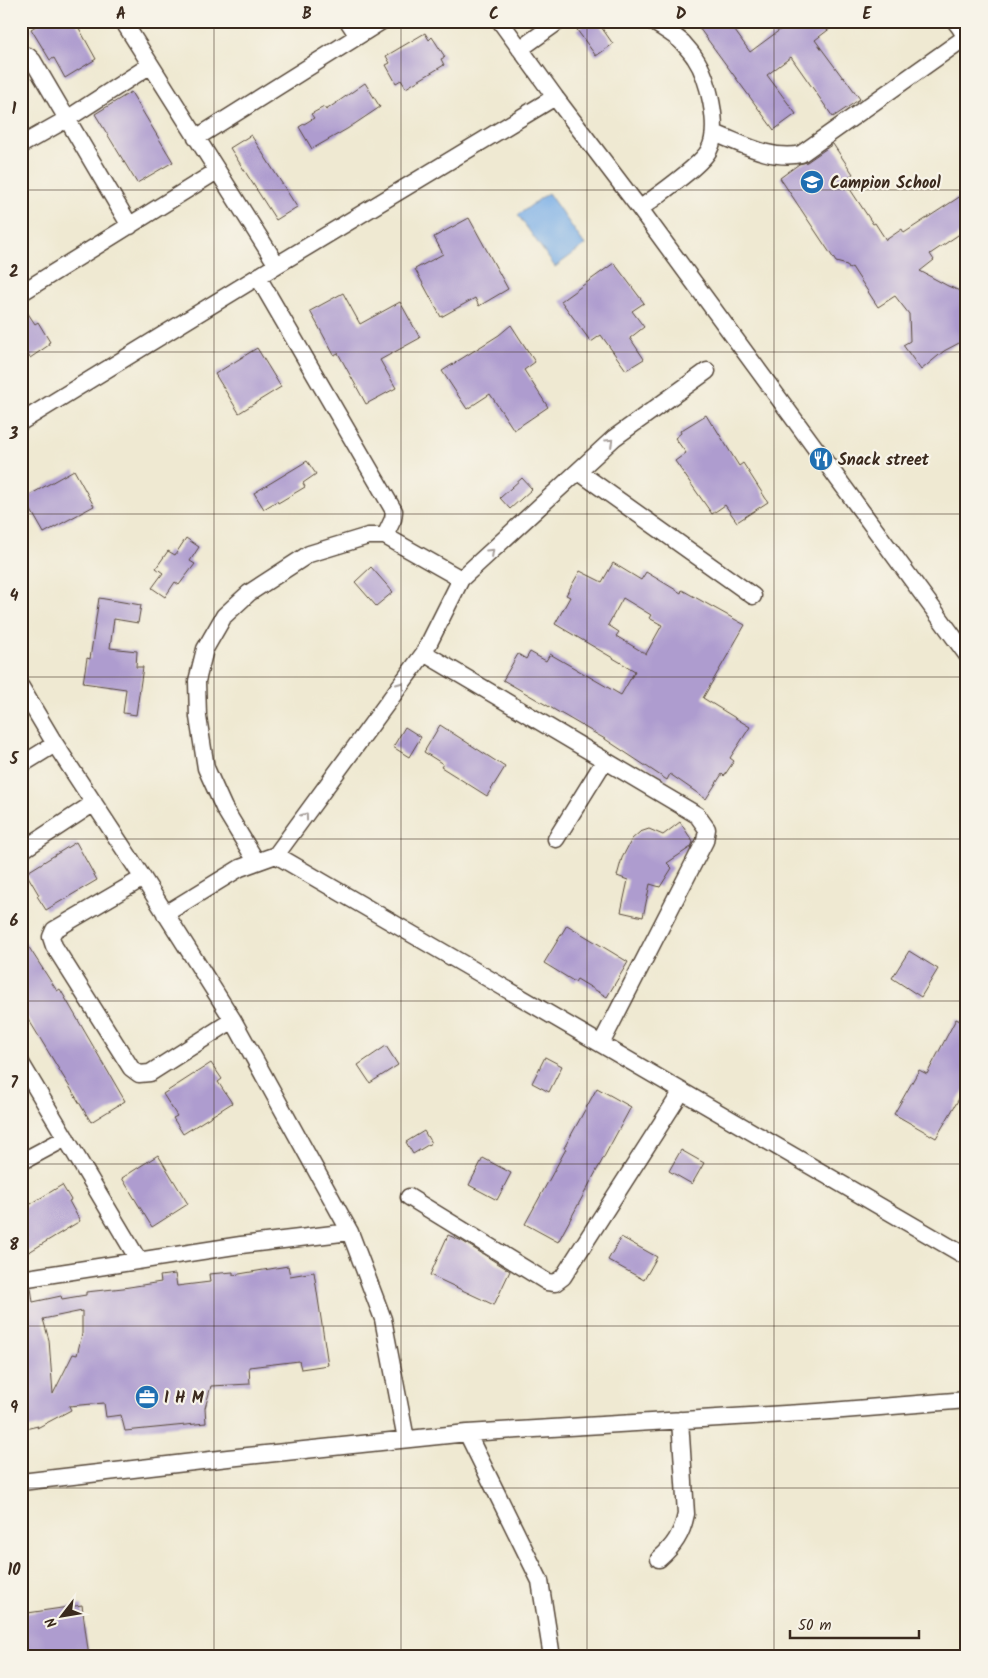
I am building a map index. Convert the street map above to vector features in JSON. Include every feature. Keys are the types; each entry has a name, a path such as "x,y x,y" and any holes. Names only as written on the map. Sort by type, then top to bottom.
{"street":[{"path":"122,21 277,265"},
{"path":"348,21 358,36"},
{"path":"196,138 382,21"},
{"path":"500,21 554,97 640,209 967,655"},
{"path":"520,49 559,21"},
{"path":"640,209 699,161 709,149 714,132 708,87 696,59 681,42 652,21"},
{"path":"714,132 773,155 789,157 801,154 963,39 962,30 955,21"},
{"path":"21,58 28,56 33,61 130,226"},
{"path":"21,145 67,119 149,66"},
{"path":"21,422 554,97"},
{"path":"21,293 217,171"},
{"path":"258,276 394,511 394,519 386,536"},
{"path":"165,914 240,868 276,855 424,653 461,580 614,438 706,371"},
{"path":"579,472 753,596"},
{"path":"256,862 224,808 206,768 198,717 197,681 206,649 224,616 249,593 309,554 368,536 386,536 461,580"},
{"path":"424,653 697,815 707,829 705,841 600,1044"},
{"path":"21,687 55,744 233,1020 350,1232 383,1319 406,1439"},
{"path":"21,765 55,744"},
{"path":"556,839 605,760"},
{"path":"21,851 94,804"},
{"path":"276,855 967,1257"},
{"path":"143,878 54,930 51,937 54,946 130,1068 139,1074 150,1073 233,1020"},
{"path":"21,1063 139,1261"},
{"path":"409,1198 547,1282 555,1283 563,1277 682,1091"},
{"path":"21,1162 66,1138"},
{"path":"21,1279 241,1245 350,1232"},
{"path":"21,1482 467,1433 818,1412 967,1400"},
{"path":"659,1559 679,1538 686,1514 680,1420"},
{"path":"467,1433 540,1581 552,1657"}],"water":[{"path":"548,193 585,245 555,267 518,215"}],"building":[{"path":"44,21 75,21 96,59 65,78 54,58 50,60 31,29"},
{"path":"590,21 597,21 613,44 596,56 577,30"},
{"path":"694,21 728,21 750,52 792,21 840,21 815,40 860,99 833,117 791,57 767,75 796,114 774,130"},
{"path":"425,33 429,40 432,37 445,57 441,59 444,65 406,88 401,80 396,83 386,65 390,63 386,56"},
{"path":"365,83 380,107 312,149 299,127 314,118 311,114 324,107 326,110"},
{"path":"131,92 173,162 137,183 95,114"},
{"path":"251,135 297,207 276,220 230,148"},
{"path":"833,144 853,174 844,180 886,240 902,229 904,233 967,192 967,229 930,254 934,260 920,271 967,294 967,330 962,334 961,342 944,351 921,370 903,345 910,341 909,314 895,296 878,307 852,267 849,269 847,265 836,262 780,178 799,164 807,162"},
{"path":"469,218 508,289 479,306 475,298 441,317 415,269 443,254 434,237"},
{"path":"614,263 644,303 632,311 644,327 630,338 644,359 626,370 601,335 591,342 561,301"},
{"path":"343,293 360,324 400,302 420,338 380,360 396,388 366,404 338,353 334,355 310,311"},
{"path":"21,303 35,324 38,322 50,342 48,343 49,345 30,358 21,344"},
{"path":"511,325 535,362 524,370 548,407 514,430 490,394 467,409 442,371 499,335"},
{"path":"257,348 281,387 239,413 215,374"},
{"path":"706,415 739,466 743,463 768,502 737,522 725,505 712,514 675,461 686,453 675,438 681,433 680,431"},
{"path":"307,461 316,474 303,483 305,487 264,509 254,493"},
{"path":"74,470 94,506 44,533 24,498"},
{"path":"522,478 532,489 510,509 500,498"},
{"path":"186,538 199,547 190,561 195,564 179,585 175,582 165,597 152,588 163,573 156,568 168,551 175,555"},
{"path":"613,563 641,580 646,572 681,593 682,590 745,625 703,698 750,727 730,758 734,761 724,776 722,774 706,799 670,774 667,780 605,739 503,680 518,654 526,659 530,652 546,661 550,654 621,695 635,671 555,624 570,597 566,595 580,571 602,582","holes":["623,598 651,615 649,618 662,625 646,654 616,636 619,632 608,625"]},
{"path":"371,567 393,592 376,606 355,582"},
{"path":"99,598 141,605 138,623 114,619 110,648 137,651 136,667 143,667 136,715 123,713 126,689 83,683 87,658 90,659"},
{"path":"440,725 505,767 487,796 441,767 443,764 424,752"},
{"path":"405,727 421,737 409,757 393,747"},
{"path":"680,822 693,842 691,847 667,863 672,868 660,887 650,884 643,917 621,912 628,880 617,876 622,858 632,839 640,832 649,829 663,835"},
{"path":"76,842 97,880 46,910 26,873"},
{"path":"567,925 628,962 607,997 577,979 575,982 544,963"},
{"path":"21,935 57,991 60,989 125,1101 91,1122 24,1012 21,1012"},
{"path":"909,951 938,969 921,997 892,978"},
{"path":"956,1019 967,1024 967,1085 936,1138 894,1114 919,1070 927,1074"},
{"path":"386,1046 398,1065 370,1083 358,1065"},
{"path":"545,1057 562,1066 549,1092 532,1083"},
{"path":"211,1063 222,1079 218,1082 232,1103 183,1134 173,1118 177,1116 163,1094"},
{"path":"597,1088 631,1107 558,1242 525,1224"},
{"path":"424,1131 431,1143 413,1154 406,1142"},
{"path":"681,1150 704,1163 692,1184 669,1171"},
{"path":"158,1155 188,1204 152,1227 122,1178"},
{"path":"483,1158 511,1173 497,1200 469,1185"},
{"path":"62,1185 80,1221 29,1252 21,1239 21,1210"},
{"path":"448,1235 462,1241 510,1271 494,1305 430,1275"},
{"path":"621,1237 657,1257 644,1280 608,1260"},
{"path":"288,1266 290,1276 314,1272 328,1365 301,1369 299,1361 249,1367 250,1384 211,1386 205,1408 206,1423 125,1431 121,1415 106,1417 104,1403 69,1406 71,1410 37,1428 38,1426 21,1430 21,1289 31,1288 33,1302 61,1296 62,1299 86,1295 86,1292 161,1282 160,1276 175,1274 177,1286 210,1282 209,1274 233,1272 233,1275","holes":["82,1311 82,1334 77,1355 73,1354 53,1394 49,1340 43,1319"]},
{"path":"82,1605 89,1657 21,1657 21,1614"}],"place":[{"name":"Campion School","path":"812,182"},
{"name":"Snack street","path":"821,459"},
{"name":"I H M","path":"147,1397"}]}
